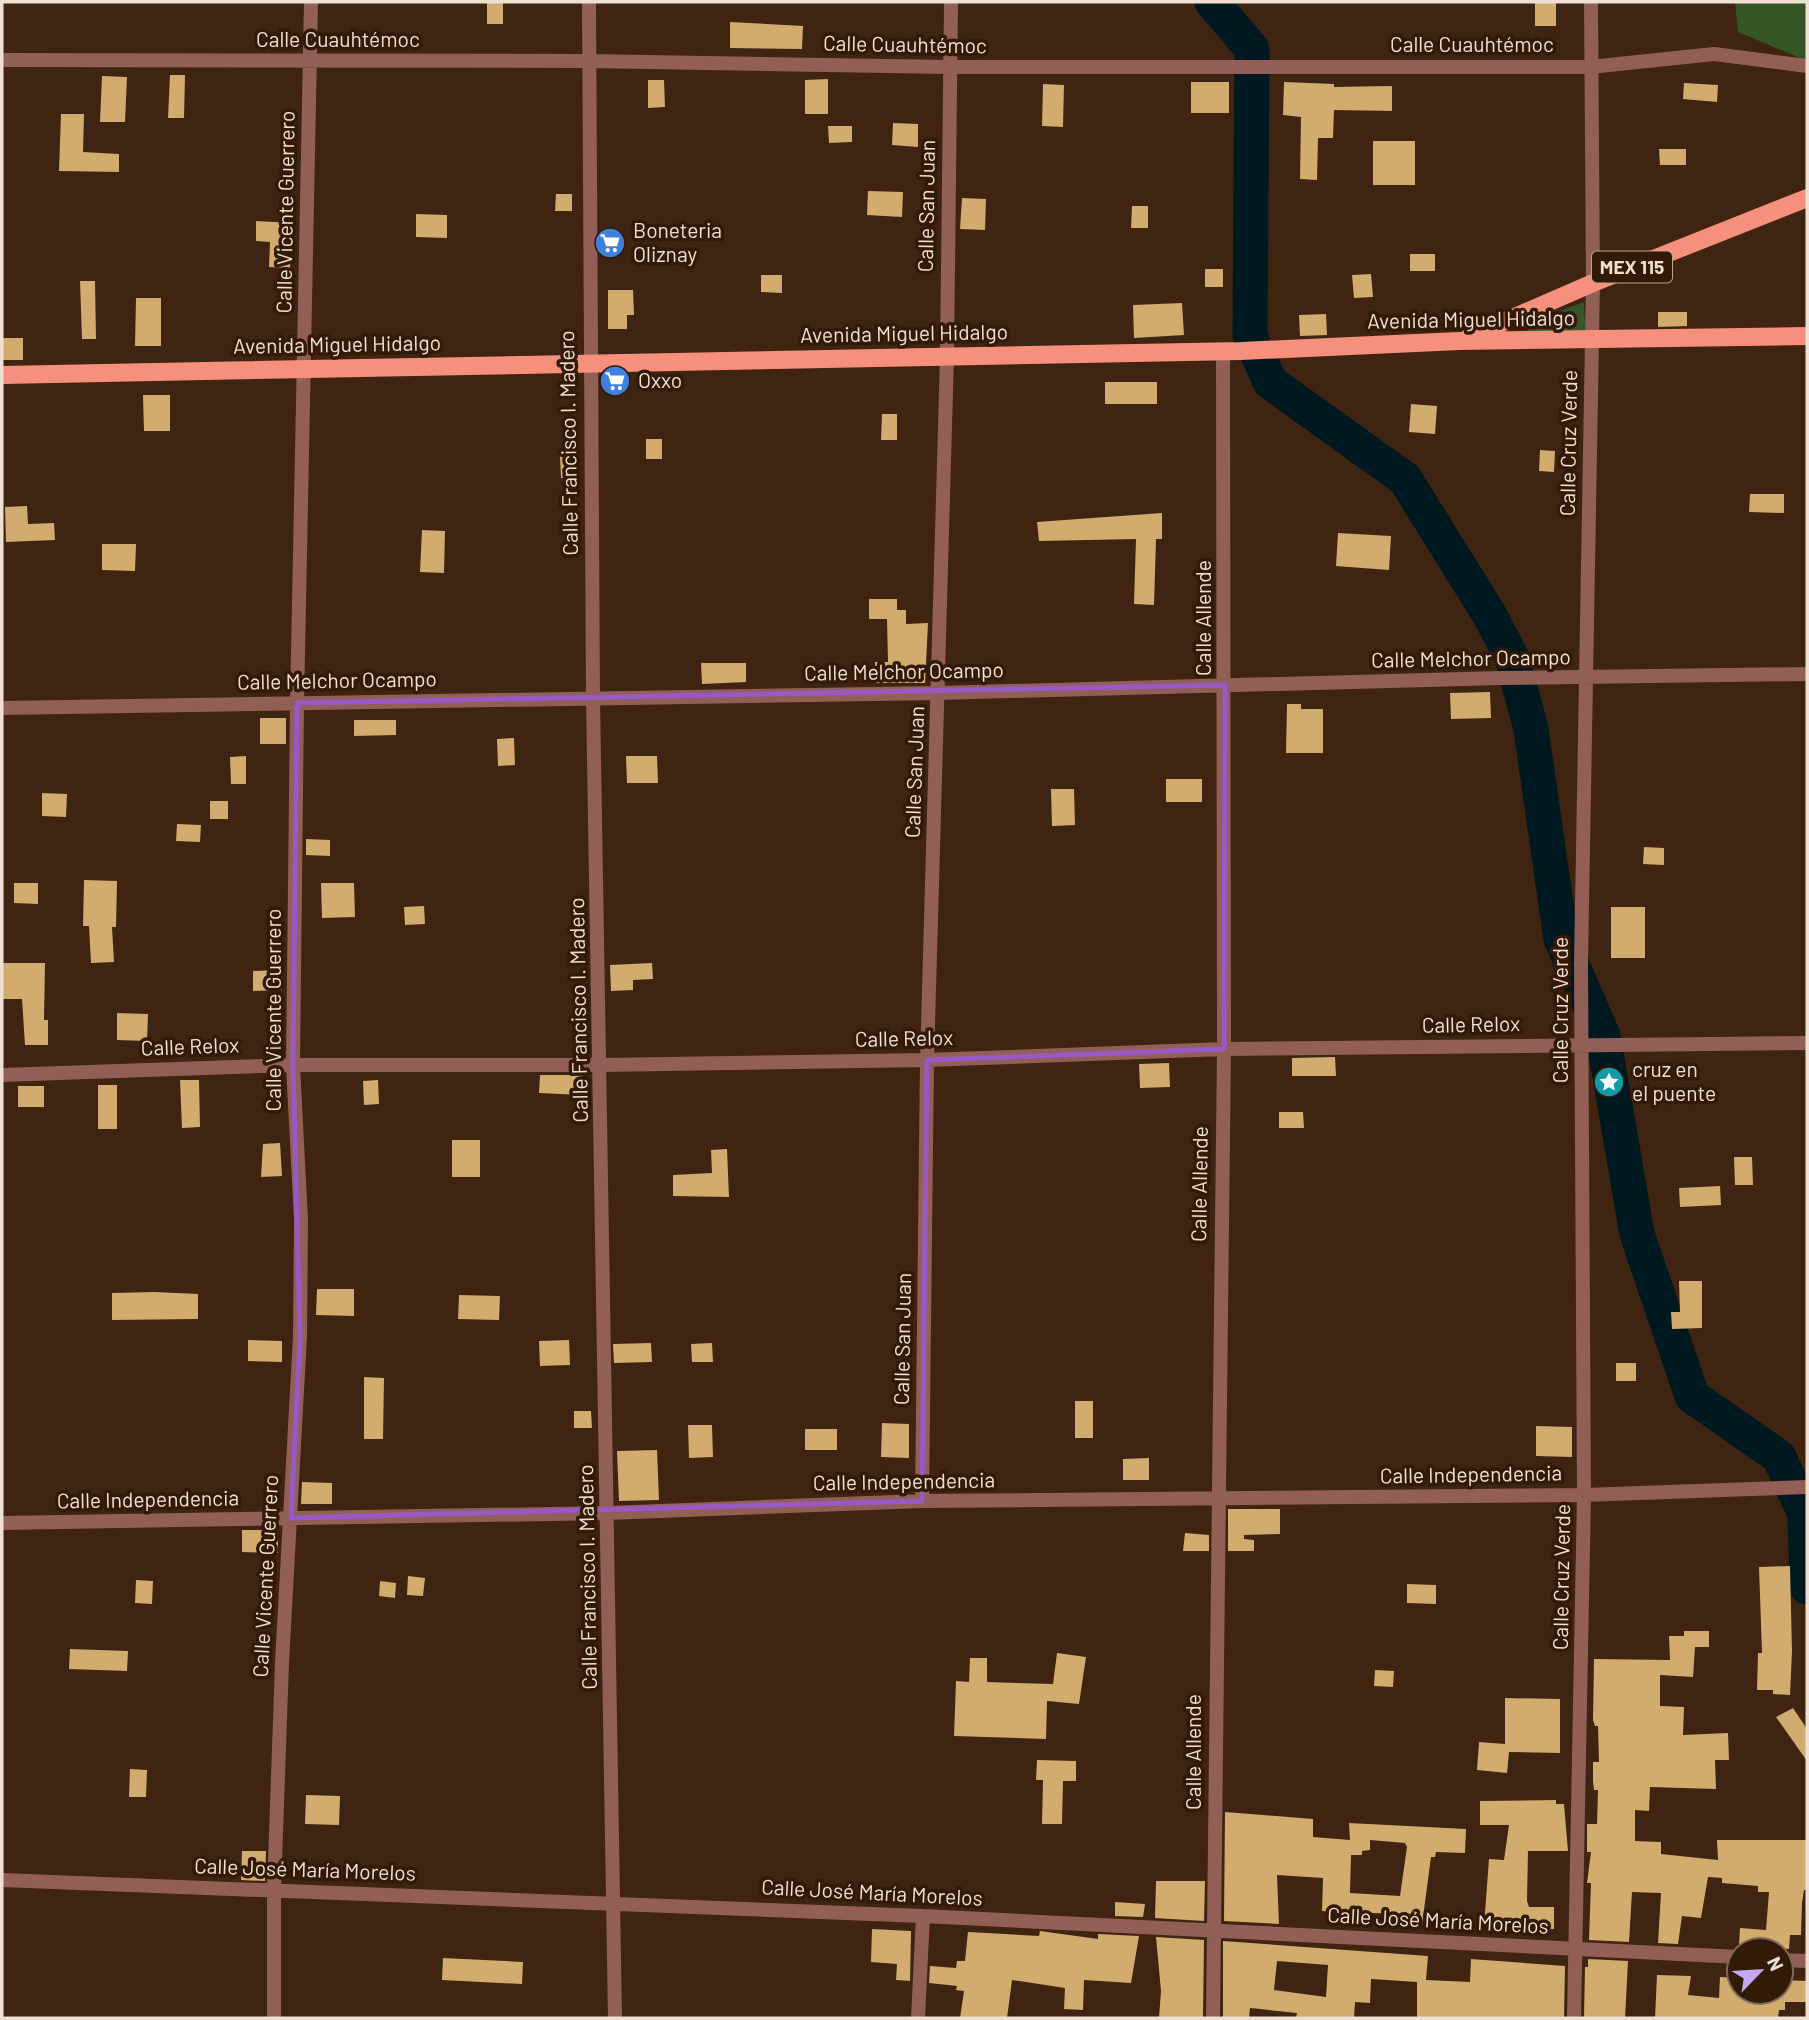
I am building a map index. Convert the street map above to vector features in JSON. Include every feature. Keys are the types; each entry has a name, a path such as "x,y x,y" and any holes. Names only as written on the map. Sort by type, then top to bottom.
{"main road":[{"name":"MEX 115","path":"1459,341 1593,283 1807,198"},
{"name":"Avenida Miguel Hidalgo","path":"2,374 1241,351 1459,341 1807,336"}],"street":[{"name":"Calle Vicente Guerrero","path":"274,2018 274,1890 282,1663 300,1336 301,1220 293,1065 297,703 312,2"},
{"name":"Calle Francisco I. Madero","path":"589,2 593,699 615,2018"},
{"name":"Calle San Juan","path":"922,1502 927,1060 947,356 951,2"},
{"name":"Calle Cruz Verde","path":"1574,2018 1584,1495 1581,962 1593,283 1591,2"},
{"name":"Calle Cuauhtémoc","path":"2,60 589,61 950,67 1590,67 1714,54 1807,66"},
{"name":"Calle Allende","path":"1213,2018 1216,1499 1224,1049 1223,351"},
{"name":"Calle Melchor Ocampo","path":"2,708 938,693 1546,677 1586,679 1807,674"},
{"name":"Calle Relox","path":"2,1075 293,1065 601,1065 927,1060 1224,1049 1807,1043"},
{"name":"Calle Independencia","path":"2,1523 608,1513 922,1502 1584,1495 1807,1487"},
{"name":"Calle José María Morelos","path":"2,1880 923,1916 1725,1956"},
{"path":"918,2018 923,1916"}],"highlighted area":[{"path":"1225,685 1224,1049 927,1060 922,1501 291,1518 300,1336 293,1065 297,703"}],"green space":[{"path":"1735,2 1807,2 1807,61 1738,32"},
{"path":"1584,302 1586,341 1528,337 1528,323"}],"building":[{"path":"487,2 503,2 503,24 487,24"},
{"path":"1535,2 1556,2 1556,26 1535,26"},
{"path":"730,22 803,26 802,49 730,48"},
{"path":"170,75 185,75 184,118 168,118"},
{"path":"102,76 127,77 125,122 100,122"},
{"path":"828,79 828,114 805,114 805,80"},
{"path":"648,80 664,80 665,107 648,108"},
{"path":"1191,82 1229,82 1229,113 1191,113"},
{"path":"1284,82 1334,84 1334,87 1392,86 1392,111 1334,110 1333,138 1318,138 1317,180 1300,179 1301,117 1283,115"},
{"path":"1684,83 1718,85 1717,102 1683,99"},
{"path":"1043,84 1064,85 1063,127 1042,126"},
{"path":"61,114 84,114 83,152 119,154 119,172 59,171"},
{"path":"893,123 918,124 918,147 892,145"},
{"path":"828,126 852,126 852,142 829,143"},
{"path":"1373,141 1415,141 1415,185 1373,185"},
{"path":"1659,149 1686,149 1686,165 1660,165"},
{"path":"868,191 903,192 902,217 867,215"},
{"path":"556,194 572,194 572,211 555,211"},
{"path":"962,198 986,199 985,230 960,229"},
{"path":"1132,206 1148,206 1148,228 1131,228"},
{"path":"416,214 447,215 447,238 416,237"},
{"path":"256,221 292,223 290,268 269,267 270,242 256,241"},
{"path":"1410,254 1435,254 1435,271 1410,271"},
{"path":"1205,269 1223,269 1223,287 1205,287"},
{"path":"1371,274 1373,297 1354,298 1352,275"},
{"path":"761,275 782,275 782,293 761,292"},
{"path":"80,281 95,281 96,339 82,339"},
{"path":"608,290 633,290 634,315 627,315 627,329 608,329"},
{"path":"136,298 161,298 161,346 135,346"},
{"path":"1182,303 1184,335 1134,338 1133,305"},
{"path":"1658,312 1687,312 1687,326 1658,327"},
{"path":"1326,314 1327,335 1300,336 1299,315"},
{"path":"2,338 23,338 23,360 2,360"},
{"path":"1105,382 1157,382 1157,404 1105,404"},
{"path":"143,395 170,395 170,431 144,431"},
{"path":"1411,404 1437,406 1435,434 1409,432"},
{"path":"882,414 897,414 897,440 881,440"},
{"path":"646,439 662,439 662,459 646,459"},
{"path":"1540,450 1555,451 1554,472 1539,471"},
{"path":"560,456 576,456 576,478 561,478"},
{"path":"1750,494 1784,494 1784,513 1749,512"},
{"path":"27,506 28,524 54,523 55,540 6,542 5,507"},
{"path":"1162,513 1162,539 1156,539 1154,605 1134,604 1136,539 1039,541 1037,522"},
{"path":"422,530 445,531 444,573 420,572"},
{"path":"1338,533 1391,536 1389,570 1336,566"},
{"path":"102,544 136,544 135,571 102,570"},
{"path":"869,599 897,599 897,610 906,610 906,624 928,623 925,683 875,683 875,662 888,662 887,619 869,619"},
{"path":"701,663 746,663 746,682 702,684"},
{"path":"1490,692 1491,718 1451,719 1450,693"},
{"path":"1287,704 1301,704 1301,709 1323,709 1323,753 1286,753"},
{"path":"260,718 286,718 286,744 260,744"},
{"path":"354,720 396,720 396,735 354,736"},
{"path":"514,738 515,765 498,766 497,739"},
{"path":"246,756 246,784 231,784 230,757"},
{"path":"626,756 657,756 658,783 627,783"},
{"path":"1166,779 1202,779 1202,802 1166,802"},
{"path":"1051,789 1074,789 1075,825 1052,826"},
{"path":"42,793 67,794 66,817 42,816"},
{"path":"210,801 228,801 228,819 210,819"},
{"path":"177,824 201,825 200,842 176,841"},
{"path":"306,839 330,840 330,856 306,855"},
{"path":"1644,847 1664,848 1664,865 1643,864"},
{"path":"84,880 117,881 116,927 112,927 114,962 91,963 89,926 83,926"},
{"path":"14,883 38,883 38,904 14,903"},
{"path":"321,883 354,883 355,917 322,918"},
{"path":"424,906 425,924 405,925 404,907"},
{"path":"1611,907 1645,907 1645,958 1611,958"},
{"path":"2,963 45,963 44,1020 48,1020 48,1045 25,1045 22,999 2,999"},
{"path":"652,963 653,979 633,980 633,990 611,991 610,965"},
{"path":"282,970 282,990 253,991 253,971"},
{"path":"117,1013 148,1014 147,1041 117,1040"},
{"path":"1335,1057 1336,1076 1292,1076 1292,1058"},
{"path":"1169,1063 1170,1087 1140,1088 1139,1064"},
{"path":"540,1075 582,1075 581,1095 539,1093"},
{"path":"180,1080 199,1080 200,1127 182,1128"},
{"path":"378,1080 379,1104 364,1105 363,1081"},
{"path":"98,1085 117,1085 117,1129 98,1129"},
{"path":"18,1086 44,1086 44,1107 18,1107"},
{"path":"1279,1112 1303,1112 1304,1128 1279,1128"},
{"path":"452,1140 480,1140 480,1177 452,1177"},
{"path":"280,1143 282,1176 261,1177 263,1144"},
{"path":"727,1149 729,1197 673,1196 673,1175 712,1173 711,1150"},
{"path":"1734,1157 1752,1157 1753,1185 1735,1185"},
{"path":"1720,1186 1721,1205 1680,1207 1679,1188"},
{"path":"1679,1281 1702,1281 1702,1328 1672,1329 1671,1312 1680,1312"},
{"path":"317,1289 354,1289 354,1316 316,1315"},
{"path":"112,1293 198,1294 198,1319 112,1320"},
{"path":"459,1295 500,1296 499,1320 458,1319"},
{"path":"248,1340 282,1341 282,1362 248,1361"},
{"path":"569,1340 570,1365 540,1366 539,1341"},
{"path":"651,1343 652,1362 614,1363 613,1344"},
{"path":"712,1343 713,1362 692,1362 691,1344"},
{"path":"1616,1363 1636,1363 1636,1381 1616,1381"},
{"path":"364,1377 384,1378 383,1439 364,1439"},
{"path":"1075,1401 1093,1401 1093,1438 1075,1438"},
{"path":"574,1411 591,1411 592,1428 574,1428"},
{"path":"882,1423 909,1424 909,1458 881,1457"},
{"path":"688,1425 712,1425 713,1457 689,1458"},
{"path":"1536,1426 1572,1427 1572,1457 1536,1456"},
{"path":"805,1429 837,1429 837,1450 805,1450"},
{"path":"657,1450 659,1500 619,1501 617,1451"},
{"path":"1149,1458 1149,1480 1123,1480 1123,1459"},
{"path":"302,1482 332,1483 332,1504 301,1504"},
{"path":"1228,1509 1280,1509 1280,1534 1244,1535 1244,1539 1254,1540 1254,1551 1228,1551"},
{"path":"242,1530 278,1530 278,1553 242,1552"},
{"path":"1185,1533 1209,1535 1209,1551 1183,1551"},
{"path":"1790,1566 1790,1695 1773,1694 1773,1690 1757,1690 1758,1653 1762,1653 1759,1567"},
{"path":"408,1576 425,1578 423,1596 407,1595"},
{"path":"136,1580 153,1581 152,1604 135,1603"},
{"path":"380,1581 396,1583 395,1598 379,1596"},
{"path":"1407,1584 1436,1585 1436,1604 1407,1603"},
{"path":"1684,1631 1709,1631 1709,1647 1695,1647 1693,1677 1660,1675 1660,1706 1684,1707 1683,1735 1728,1733 1729,1760 1715,1760 1716,1789 1650,1787 1649,1811 1635,1810 1635,1841 1661,1842 1661,1854 1718,1860 1717,1840 1807,1840 1807,1890 1804,1890 1802,1903 1801,1935 1740,1936 1740,1928 1766,1930 1769,1892 1758,1892 1758,1886 1722,1883 1722,1878 1708,1877 1701,1918 1682,1916 1678,1944 1658,1943 1661,1893 1632,1892 1629,1942 1589,1940 1591,1883 1587,1883 1591,1852 1587,1852 1587,1824 1597,1824 1598,1790 1594,1790 1593,1762 1599,1762 1598,1726 1595,1726 1593,1720 1594,1659 1670,1660 1669,1636 1684,1636"},
{"path":"70,1649 128,1651 127,1671 69,1669"},
{"path":"1057,1653 1086,1657 1079,1704 1047,1701 1046,1739 954,1736 956,1681 969,1682 970,1658 987,1658 987,1682 1053,1684"},
{"path":"1375,1670 1394,1671 1393,1687 1374,1686"},
{"path":"1505,1698 1560,1699 1560,1753 1509,1752 1507,1773 1477,1770 1479,1742 1505,1744"},
{"path":"1793,1708 1807,1729 1807,1761 1776,1717"},
{"path":"1037,1760 1076,1761 1076,1781 1063,1781 1062,1824 1042,1824 1043,1780 1036,1780"},
{"path":"130,1769 147,1770 146,1797 129,1797"},
{"path":"306,1795 340,1796 339,1825 305,1824"},
{"path":"1556,1800 1556,1804 1564,1804 1568,1851 1528,1851 1527,1901 1529,1907 1554,1907 1554,1929 1484,1926 1489,1859 1504,1860 1509,1825 1480,1825 1480,1801"},
{"path":"1225,1812 1313,1819 1313,1837 1350,1840 1349,1823 1466,1829 1465,1853 1436,1852 1435,1857 1431,1857 1422,1925 1397,1921 1398,1914 1322,1911 1323,1878 1277,1875 1279,1924 1224,1921","holes":["1370,1840 1405,1843 1407,1847 1400,1896 1350,1893 1351,1855 1362,1855 1362,1851 1370,1850"]},
{"path":"242,1851 266,1851 265,1881 241,1880"},
{"path":"1156,1881 1205,1881 1204,1921 1155,1918"},
{"path":"1115,1902 1145,1904 1143,1917 1115,1916"},
{"path":"872,1929 911,1931 910,1981 896,1980 897,1964 871,1962"},
{"path":"1040,1931 1098,1939 1098,1934 1139,1936 1131,1983 1084,1980 1083,2010 1064,2009 1065,1988 1012,1980 1007,2018 960,2018 964,1991 956,1990 957,1986 929,1983 930,1966 956,1968 957,1961 965,1961 968,1932 1039,1936"},
{"path":"1156,1937 1204,1940 1203,2018 1159,2018 1161,1991"},
{"path":"1223,1941 1428,1956 1426,1980 1470,1982 1471,1959 1565,1966 1564,2018 1417,2018 1417,1982 1371,1979 1370,2003 1355,2002 1354,2018 1296,2018 1297,2013 1250,2008 1249,2018 1223,2018","holes":["1277,1961 1328,1965 1326,1997 1274,1990"]},
{"path":"443,1958 523,1962 522,1984 442,1980"},
{"path":"1588,1959 1628,1961 1625,2018 1584,2018 1585,1967 1588,1967"},
{"path":"1657,1975 1691,1976 1688,1995 1719,1998 1720,1977 1725,1977 1725,2006 1785,2006 1785,2010 1779,2010 1778,2018 1655,2018"},
{"path":"1795,1981 1807,1981 1807,2002 1795,2002"}],"waterway":[{"path":"1212,2 1252,49 1250,336 1270,382 1405,479 1489,614 1512,658 1531,729 1561,939 1603,1036 1637,1234 1692,1396 1779,1457 1805,1514 1807,1587"}],"place":[{"name":"Boneteria Oliznay","path":"610,243"},
{"name":"Oxxo","path":"615,381"},
{"name":"cruz en el puente","path":"1609,1082"}]}
